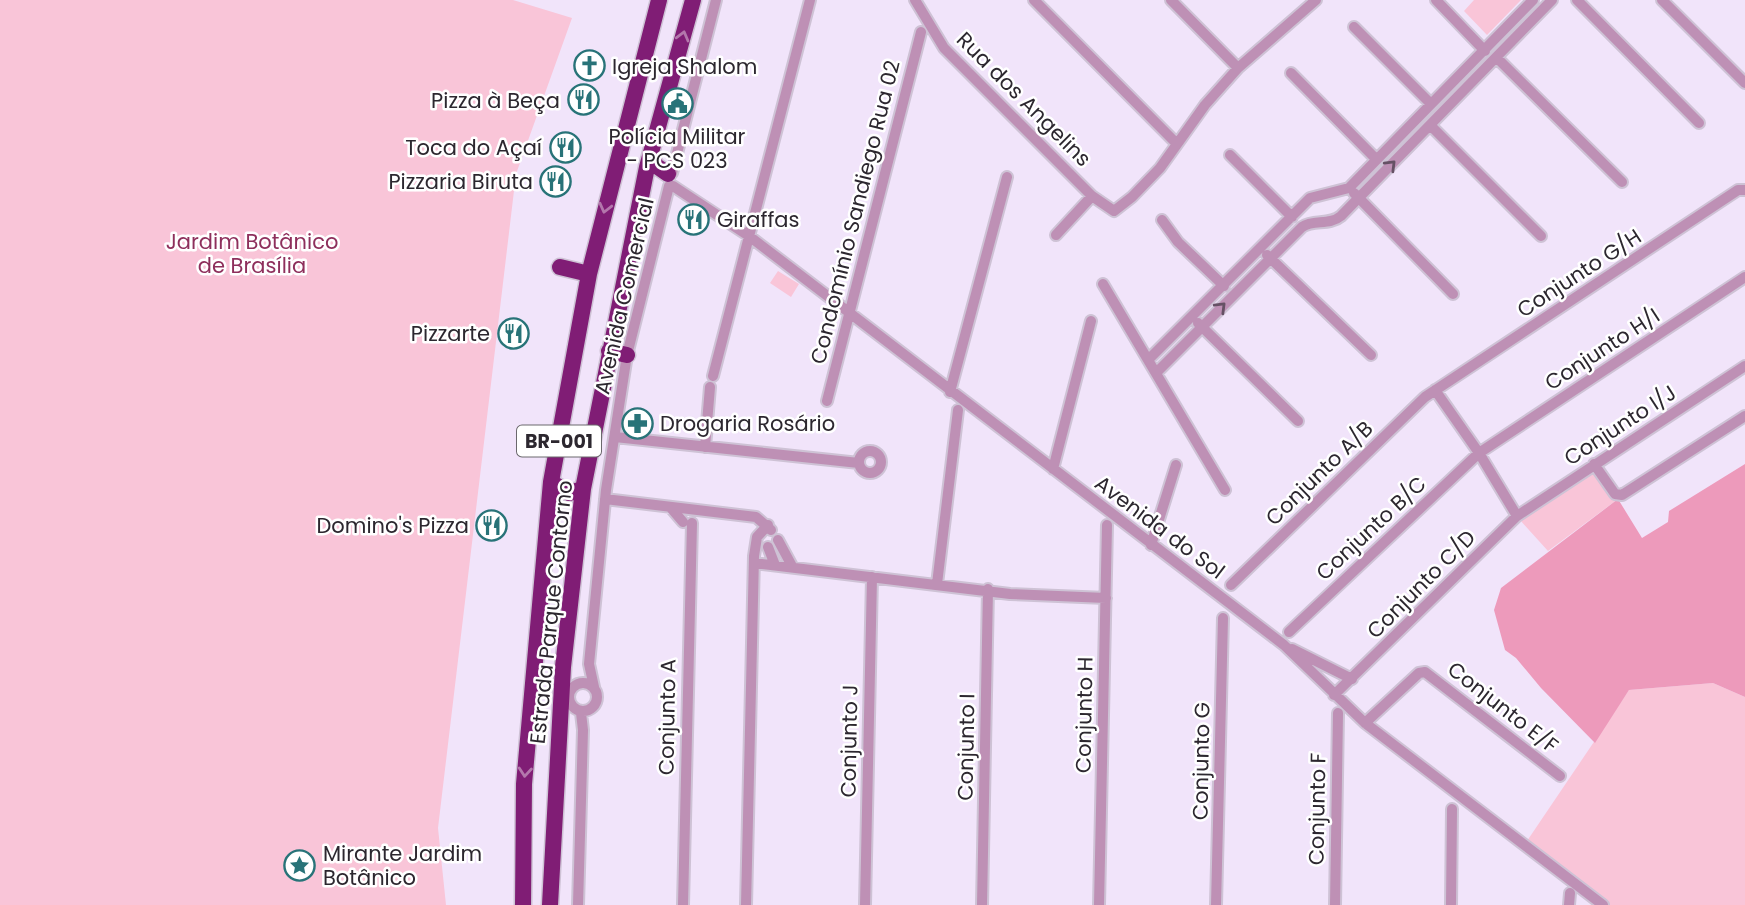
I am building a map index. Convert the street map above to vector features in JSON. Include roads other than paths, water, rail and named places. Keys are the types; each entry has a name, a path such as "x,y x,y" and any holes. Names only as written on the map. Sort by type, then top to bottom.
{"highway":[{"name":"Estrada Parque Contorno","path":"523,898 524,784 551,482 589,274 659,0"},
{"name":"Estrada Parque Contorno","path":"550,901 563,667 583,489 651,153 693,0"},
{"path":"651,153 655,165 671,180"},
{"path":"645,180 655,177 671,180"},
{"path":"560,267 589,274"},
{"path":"609,351 627,355"},
{"path":"551,482 569,493 583,489"},
{"path":"544,557 561,552 569,556 573,564"},
{"path":"563,667 584,683"},
{"path":"559,722 582,712"},
{"path":"523,898 550,901"}],"street":[{"name":"Avenida Comercial","path":"578,905 583,730 582,712 571,695 584,683 589,664 605,499 627,355 716,0"},
{"path":"705,447 712,381 810,0"},
{"name":"Rua dos Angelins","path":"915,0 944,48 1108,210 1118,210 1160,168 1177,144"},
{"path":"1034,0 1177,144 1238,68 1312,2"},
{"path":"1171,0 1238,68"},
{"path":"1436,0 1485,51"},
{"path":"1148,360 1315,195 1349,188 1533,0"},
{"path":"1156,373 1306,224 1336,220 1552,0"},
{"path":"1577,0 1699,122"},
{"path":"1662,0 1745,83"},
{"path":"1354,27 1431,104"},
{"name":"Condomínio Sandiego Rua 02","path":"827,401 921,32"},
{"path":"1497,58 1622,182"},
{"path":"1291,73 1376,159"},
{"path":"1461,75 1470,85"},
{"path":"1430,125 1541,236"},
{"path":"1401,135 1410,145"},
{"path":"1230,155 1292,217"},
{"path":"950,392 1007,177"},
{"name":"Avenida do Sol","path":"671,180 684,192 749,236 1284,645 1365,723 1603,905"},
{"path":"1349,188 1453,294"},
{"name":"Conjunto G/H","path":"1435,390 1738,190 1745,190"},
{"path":"1056,235 1092,196"},
{"path":"1162,220 1178,242 1224,286"},
{"path":"1260,248 1371,355"},
{"name":"Conjunto H/I","path":"1479,453 1745,277"},
{"path":"1103,284 1225,490"},
{"path":"1192,316 1298,421"},
{"path":"1053,469 1091,321"},
{"name":"Conjunto I/J","path":"1517,516 1745,366"},
{"path":"1435,390 1479,453 1517,516"},
{"name":"Conjunto A/B","path":"1231,585 1435,390"},
{"path":"937,584 958,410"},
{"path":"1594,464 1615,494 1622,495 1745,416"},
{"path":"615,437 859,463"},
{"name":"Conjunto B/C","path":"1289,632 1479,453"},
{"path":"1151,545 1176,465"},
{"path":"605,499 671,508 690,521 748,516 768,535 792,566"},
{"path":"671,508 690,521"},
{"name":"Conjunto C/D","path":"1334,695 1517,516"},
{"name":"Conjunto A","path":"683,905 690,521"},
{"name":"Conjunto H","path":"1099,905 1107,525"},
{"path":"746,905 754,563 768,535"},
{"path":"768,535 775,565"},
{"path":"754,563 1002,591 1106,595"},
{"name":"Conjunto J","path":"865,905 872,577"},
{"name":"Conjunto I","path":"982,905 988,589"},
{"name":"Conjunto G","path":"1216,905 1223,618"},
{"path":"1284,645 1350,678"},
{"path":"1313,675 1322,665"},
{"name":"Conjunto E/F","path":"1365,723 1422,672 1560,776"},
{"path":"1313,675 1350,678"},
{"name":"Avenida Comercial","path":"582,712 596,702 584,683"},
{"name":"Conjunto F","path":"1335,905 1338,713"},
{"path":"1451,905 1452,809"}],"place":[{"name":"Igreja Shalom","path":"589,66"},
{"name":"Pizza à Beça","path":"583,100"},
{"name":"Polícia Militar - PCS 023","path":"677,104"},
{"name":"Toca do Açaí","path":"565,147"},
{"name":"Pizzaria Biruta","path":"556,181"},
{"name":"Giraffas","path":"694,219"},
{"name":"Pizzarte","path":"513,333"},
{"name":"Drogaria Rosário","path":"637,423"},
{"name":"Domino's Pizza","path":"492,525"},
{"name":"Mirante Jardim Botânico","path":"300,865"}],"park label":[{"name":"Jardim Botânico de Brasília","path":"252,253"}]}
